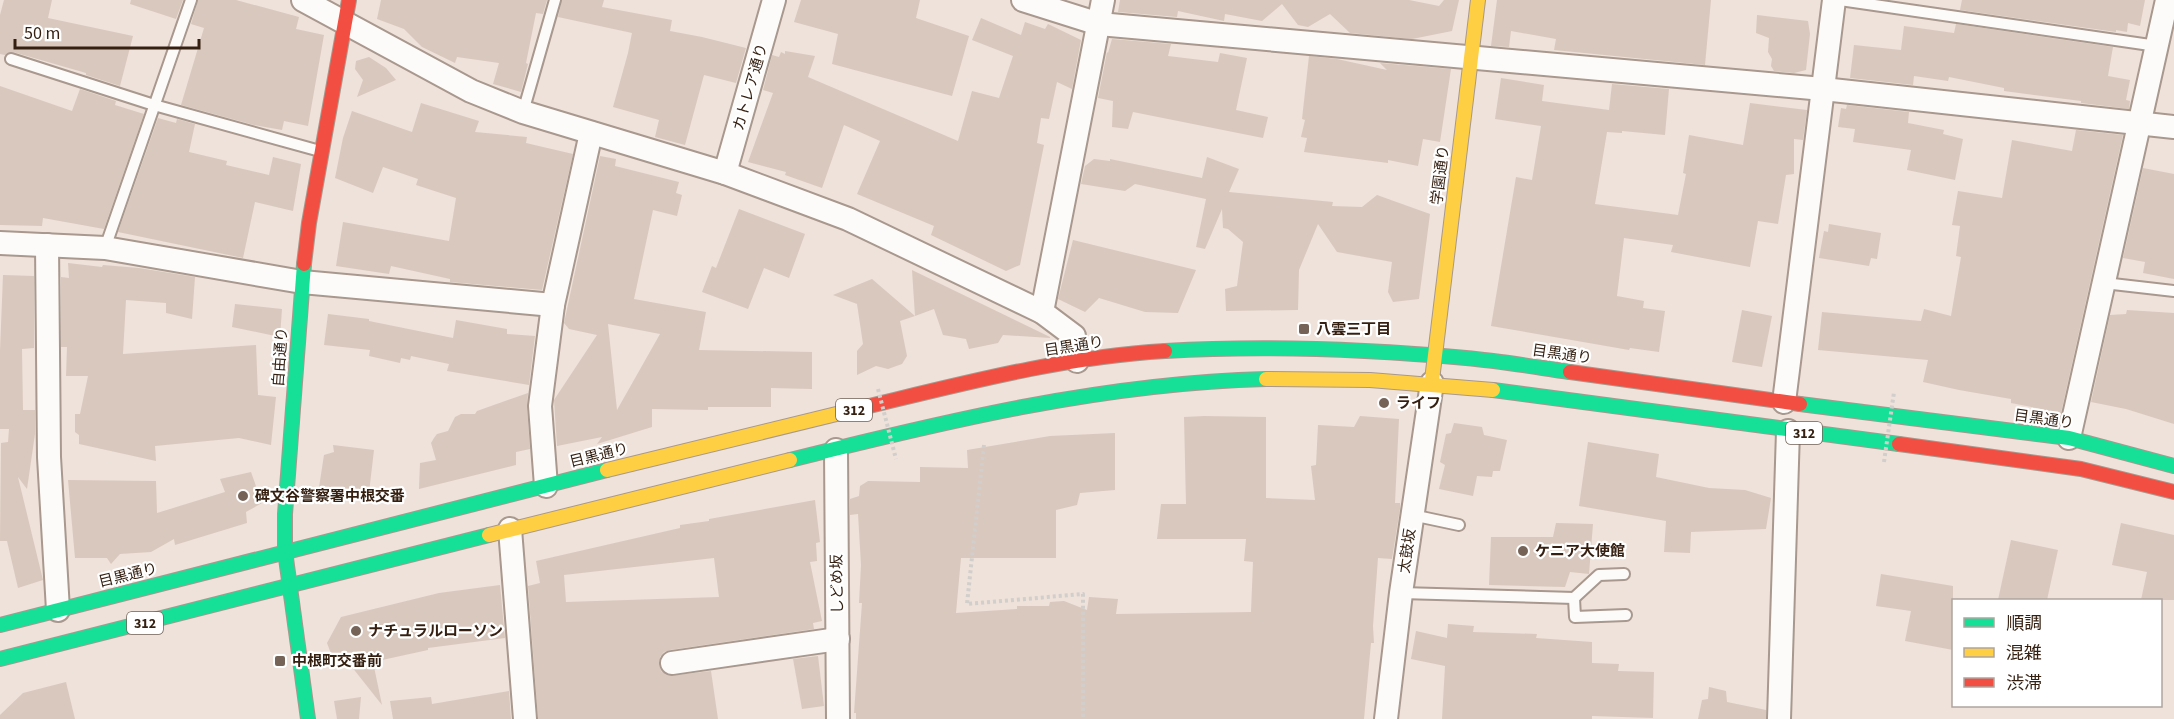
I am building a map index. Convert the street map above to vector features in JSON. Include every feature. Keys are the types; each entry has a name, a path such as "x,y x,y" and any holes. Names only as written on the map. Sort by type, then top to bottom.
{"main road":[{"name":"自由通り","path":"308,719 285,551 285,514 302,282 309,223 350,0"},
{"name":"学園通り","path":"1432,383 1478,0"},
{"name":"目黒通り","path":"0,625 285,551 978,380 1145,352 1216,348 1317,348 1435,354 2069,438 2174,466"},
{"name":"312","path":"0,659 382,561 987,415 1104,394 1218,381 1314,379 1432,383 2081,469 2174,492"}],"street":[{"path":"303,0 471,91 523,112 725,173 848,219 1042,312 1074,336 1077,362"},
{"name":"カトレア通り","path":"725,173 774,0"},
{"path":"1023,0 1099,24 1823,89 2174,127"},
{"path":"1042,312 1103,0"},
{"path":"1784,402 1834,0"},
{"path":"2069,438 2168,0"},
{"path":"546,486 540,406 553,305 591,133"},
{"path":"0,243 105,248 302,282 553,305"},
{"path":"47,245 49,457 58,610"},
{"name":"太鼓坂","path":"1386,719 1401,593 1432,383"},
{"path":"1779,719 1788,431"},
{"name":"しどめ坂","path":"836,450 838,719"},
{"path":"510,530 525,719"},
{"path":"672,663 838,639"}],"lane":[{"path":"105,248 191,0"},
{"path":"523,112 555,0"},
{"path":"1840,0 2157,46"},
{"path":"11,59 154,105 323,152"},
{"path":"2104,283 2174,291"},
{"path":"1412,515 1459,525"},
{"path":"1401,593 1574,598 1599,575 1624,574"},
{"path":"1574,598 1575,617 1626,615"}],"path":[{"path":"878,389 896,459"},
{"path":"1884,462 1894,392"},
{"path":"987,415 967,604 1083,594 1083,719"}],"building":[{"path":"4,0 52,0 48,18 133,36 120,86 86,75 86,73 13,52 0,54 0,15"},
{"path":"131,0 183,0 176,19 130,4"},
{"path":"198,0 236,0 299,17 296,29 324,35 308,126 284,121 282,130 254,125 181,105 204,28 191,24"},
{"path":"381,0 547,0 543,14 536,13 521,92 493,84 499,63 457,57 455,63 422,47 404,29 377,19"},
{"path":"562,0 604,0 602,7 672,20 670,31 746,48 736,83 704,75 685,145 655,137 659,120 613,107 632,33 558,17"},
{"path":"801,0 920,0 916,18 969,36 952,96 832,64 838,34 794,22"},
{"path":"1120,0 1409,0 1439,6 1444,0 1459,0 1452,31 1412,39 1350,33 1330,14 1308,27 1298,25 1282,4 1262,21 1225,14 1224,21 1178,11 1177,17 1118,12"},
{"path":"1497,0 1711,0 1705,65 1554,50 1556,39 1511,31 1509,47 1491,46"},
{"path":"1962,0 2145,0 2140,26 2128,23 2127,32 2116,30 2116,32 1960,10"},
{"path":"1757,15 1808,21 1810,34 1806,70 1794,73 1774,71 1768,52 1769,38 1756,33"},
{"path":"981,18 1021,35 1025,22 1045,29 1048,24 1081,40 1072,89 1057,82 1049,119 1041,118 1037,143 1044,145 1020,265 1006,271 931,235 934,226 857,194 880,141 844,125 822,188 785,175 786,172 748,162 773,93 763,90 772,55 779,57 781,52 785,54 785,51 815,56 808,77 958,141 972,91 999,98 1013,56 972,40"},
{"path":"1956,24 2113,47 2108,76 2130,80 2126,100 2130,101 2129,109 2004,91 2004,88 1949,77 1948,81 1914,76 1913,85 1850,78 1854,45 1901,50 1904,26 1954,33"},
{"path":"1112,39 1171,44 1168,56 1218,62 1220,53 1247,58 1236,110 1268,117 1263,138 1133,112 1128,129 1112,127 1113,101 1098,98 1107,52"},
{"path":"1309,56 1337,59 1387,70 1380,63 1451,69 1440,142 1423,139 1418,166 1388,160 1388,163 1304,152 1307,138 1301,137 1305,120 1302,119"},
{"path":"369,57 386,68 396,80 357,97 363,80 355,69 356,61"},
{"path":"1501,78 1544,85 1542,101 1609,110 1612,84 1669,89 1665,135 1607,132 1595,204 1678,215 1686,174 1683,173 1689,135 1743,145 1750,103 1807,110 1803,140 1794,139 1794,174 1786,175 1778,224 1758,221 1750,267 1671,252 1673,245 1624,238 1617,296 1644,301 1643,308 1665,311 1659,352 1630,348 1629,350 1491,326 1516,177 1532,180 1541,126 1495,119"},
{"path":"0,86 72,111 80,89 116,101 115,105 144,114 104,229 43,218 42,226 0,225"},
{"path":"421,103 479,121 475,132 527,137 526,143 573,154 542,290 450,282 450,279 391,266 389,274 336,266 343,222 449,241 456,198 416,185 418,179 383,167 373,193 335,178 343,138 352,111 412,132"},
{"path":"1847,105 1909,112 1908,123 1944,130 1943,134 1963,139 1955,180 1907,170 1911,150 1853,142 1855,129 1838,127 1841,108 1846,109"},
{"path":"158,118 176,123 177,119 195,124 189,152 227,161 226,165 269,175 273,157 301,164 293,211 255,202 243,258 118,232"},
{"path":"2076,130 2123,135 2061,413 2011,403 2011,399 1923,382 1928,360 1818,350 1822,312 1921,321 1924,309 1951,316 1961,257 1956,256 1960,226 1952,225 1958,191 2002,198 2012,140 2072,151"},
{"path":"600,156 616,159 615,166 679,182 676,193 682,195 677,216 653,210 634,299 706,312 699,350 812,352 812,389 771,388 771,407 708,407 708,410 652,409 652,427 597,444 602,437 557,446 554,400 597,335 569,329 564,323","holes":["608,324 660,334 617,410"]},
{"path":"1207,157 1239,169 1229,192 1333,202 1332,206 1362,207 1377,195 1430,214 1419,299 1393,302 1388,292 1392,262 1337,252 1318,224 1299,270 1298,310 1226,311 1225,289 1237,286 1243,242 1228,229 1223,228 1222,209 1205,249 1196,247 1206,199 1135,184 1125,191 1081,184 1085,166 1094,159 1110,161 1110,159 1202,178"},
{"path":"2143,168 2174,174 2174,279 2143,273 2145,262 2123,258"},
{"path":"739,209 805,234 789,278 764,268 748,309 702,292 712,266 716,268"},
{"path":"1829,224 1881,233 1877,259 1871,258 1869,266 1819,258 1824,231 1828,232"},
{"path":"1073,240 1196,270 1178,313 1145,312 1099,298 1085,312 1058,299"},
{"path":"68,263 139,268 195,277 192,319 166,313 166,303 126,300 123,354 256,345 258,395 276,397 271,445 239,438 155,446 156,461 79,444 79,435 75,432 75,414 80,414 88,376 66,376 67,347 61,347 61,277 69,278"},
{"path":"912,270 1050,338 1003,335 998,343 969,349 966,339 943,335 934,309 915,316"},
{"path":"3,275 34,276 34,348 22,349 23,410 35,410 35,434 27,489 18,477 43,580 18,588 7,541 0,541 1,443 8,442 9,429 0,429"},
{"path":"872,279 915,316 900,321 907,356 902,364 888,369 876,366 857,375 857,351 863,344 857,304 833,295"},
{"path":"235,304 282,309 280,337 232,327"},
{"path":"1742,310 1772,316 1762,367 1732,362"},
{"path":"2127,310 2174,313 2174,424 2126,409 2091,402 2110,315 2126,314"},
{"path":"328,314 369,319 369,321 453,338 456,320 507,329 507,334 535,336 529,385 447,371 449,364 411,356 410,360 401,358 400,363 369,356 370,350 324,345"},
{"path":"528,393 530,449 516,452 516,465 419,489 420,463 436,460 431,443 437,434 448,431 455,417 461,414 475,414 477,411"},
{"path":"1360,416 1399,419 1395,503 1400,503 1400,509 1392,559 1378,558 1374,643 1371,643 1364,719 856,719 856,713 854,713 862,603 859,603 861,565 858,514 850,515 850,499 859,496 860,486 868,481 920,482 920,467 968,468 967,450 1050,436 1115,433 1115,490 1080,493 1077,505 1056,510 1056,558 961,558 956,613 1017,609 1017,606 1049,606 1050,602 1064,601 1087,610 1089,597 1118,599 1116,614 1251,612 1253,562 1244,561 1246,539 1157,539 1161,504 1186,504 1184,417 1266,417 1266,498 1315,500 1311,466 1316,465 1318,425 1354,427"},
{"path":"1454,423 1482,427 1484,435 1507,440 1500,471 1493,471 1492,477 1477,476 1473,496 1439,489 1445,465 1440,462 1446,434 1451,433"},
{"path":"1588,442 1659,454 1656,477 1709,488 1745,490 1771,498 1766,529 1691,532 1690,553 1664,552 1666,521 1579,506"},
{"path":"333,445 374,450 368,501 318,494 324,455 334,452"},
{"path":"251,472 262,503 246,512 247,523 175,545 174,539 151,552 120,554 111,564 107,558 75,558 68,480 156,481 157,513 225,492 220,479"},
{"path":"815,500 820,542 816,543 817,561 810,562 822,621 813,623 814,629 664,652 659,664 661,671 668,676 711,671 718,719 538,719 528,586 540,583 536,561 680,528 680,525 709,521 709,519","holes":["714,558 719,597 566,602 564,575"]},
{"path":"1556,523 1593,524 1589,574 1570,572 1565,587 1489,585 1491,537 1553,537"},
{"path":"2121,523 2174,535 2174,600 2141,599 2147,572 2112,565"},
{"path":"2011,540 2058,550 2047,599 1998,599"},
{"path":"1881,574 1953,586 1952,650 1905,641 1911,611 1876,606"},
{"path":"500,585 505,638 428,648 428,650 373,662 382,705 344,657 333,659 327,643 341,617 439,593"},
{"path":"1448,624 1474,626 1473,632 1537,634 1536,638 1592,642 1592,663 1619,664 1618,671 1654,672 1653,718 1592,716 1592,719 1442,719 1445,666 1411,659 1416,631 1447,638"},
{"path":"818,656 824,706 802,709 793,659"},
{"path":"66,682 75,719 0,719 0,715 23,693"},
{"path":"1709,687 1726,691 1727,702 1766,710 1766,719 1698,719 1702,700 1708,699"},
{"path":"509,691 511,719 393,719 390,701 431,697 432,704"},
{"path":"361,697 359,719 337,719 334,701"}],"traffic: fast":[{"path":"304,264 285,514 285,551 308,719"},
{"path":"1165,351 1240,348 1353,350 1479,359 1570,372"},
{"path":"790,460 907,431 1026,406 1145,388 1266,379"},
{"path":"1493,390 1899,444"},
{"path":"1800,404 2069,438 2174,466"},
{"path":"0,625 607,470"},
{"path":"0,659 489,535"}],"traffic: slow":[{"path":"1432,380 1478,0"},
{"path":"1266,379 1370,380 1493,390"},
{"path":"607,470 861,408"},
{"path":"489,535 790,460"}],"traffic: jam":[{"path":"304,264 309,223 349,0"},
{"path":"861,408 1050,365 1165,351"},
{"path":"1570,372 1800,404"},
{"path":"1899,444 2081,469 2174,492"}],"place":[{"name":"八雲三丁目","path":"1304,329"},
{"name":"ライフ","path":"1384,403"},
{"name":"碑文谷警察署中根交番","path":"243,496"},
{"name":"ケニア大使館","path":"1523,551"},
{"name":"ナチュラルローソン","path":"356,631"},
{"name":"中根町交番前","path":"280,661"}]}
